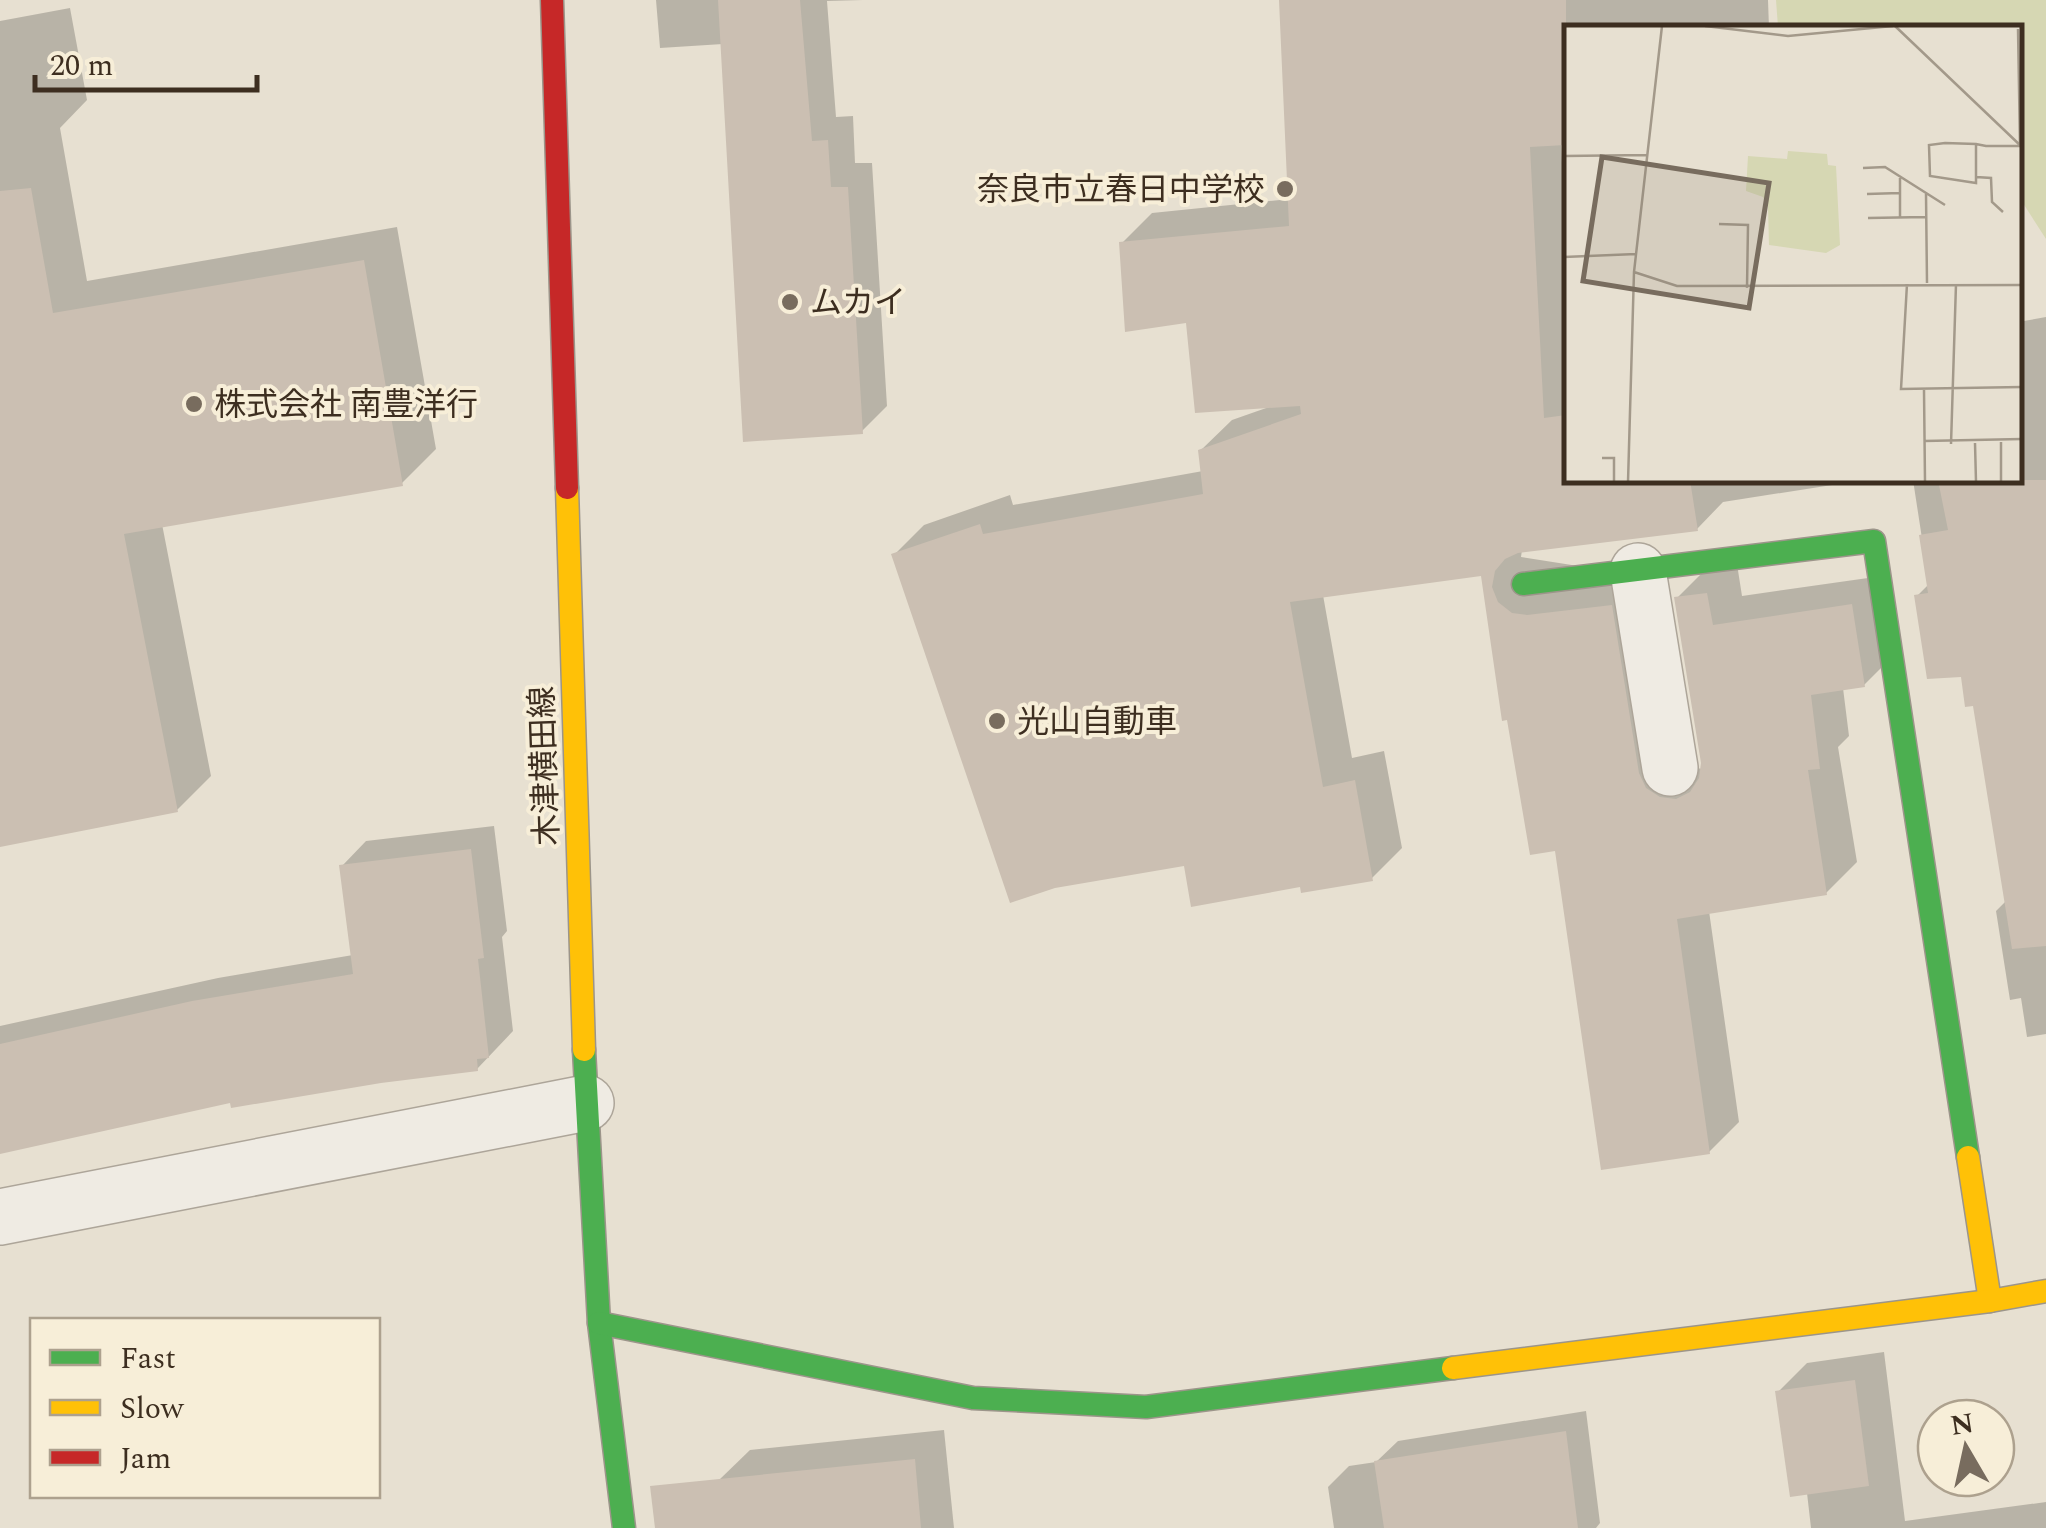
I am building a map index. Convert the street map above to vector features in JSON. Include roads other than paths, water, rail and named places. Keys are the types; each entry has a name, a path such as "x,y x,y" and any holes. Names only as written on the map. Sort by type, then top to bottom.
{"street":[{"name":"木津横田線","path":"552,0 586,1103 600,1323 624,1528"},
{"path":"1522,584 1874,541 1990,1301"},
{"path":"1638,571 1670,768"},
{"path":"0,1216 586,1103"},
{"path":"600,1323 973,1398 1146,1407 2046,1291"}],"place":[{"name":"奈良市立春日中学校","path":"1285,189"},
{"name":"ムカイ","path":"790,302"},
{"name":"株式会社 南豊洋行","path":"194,404"},
{"name":"光山自動車","path":"997,721"}]}
